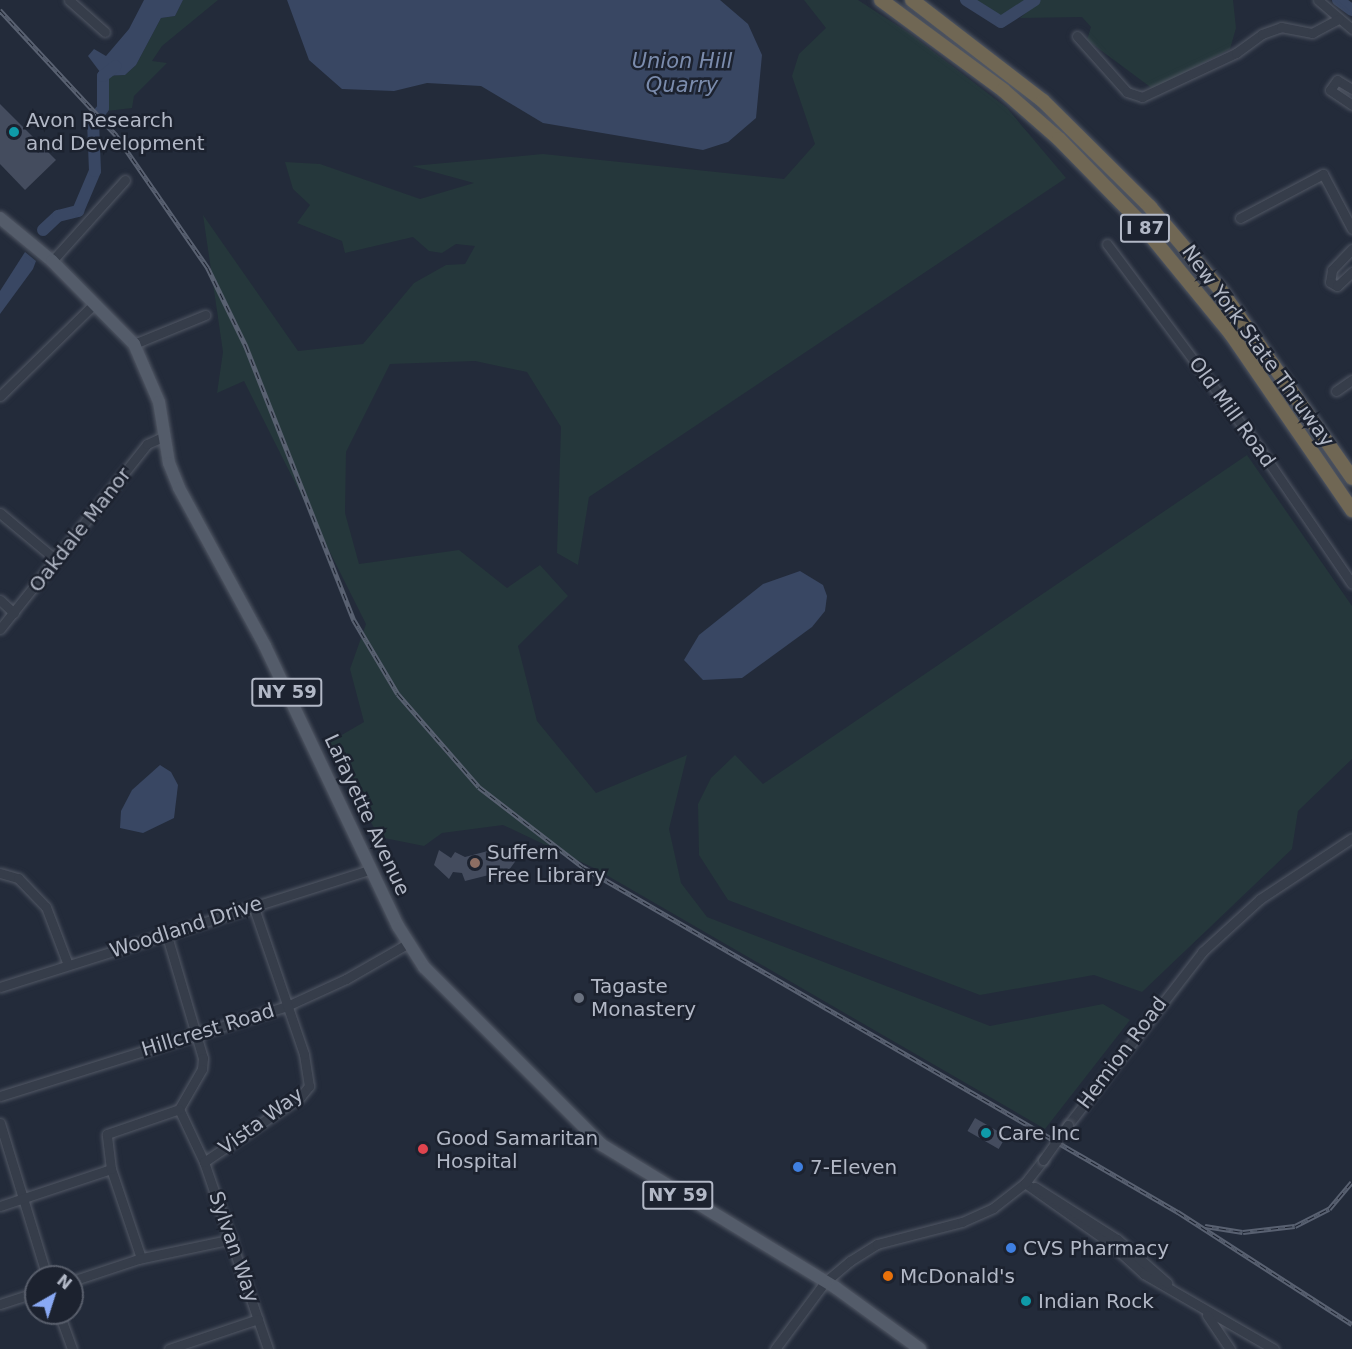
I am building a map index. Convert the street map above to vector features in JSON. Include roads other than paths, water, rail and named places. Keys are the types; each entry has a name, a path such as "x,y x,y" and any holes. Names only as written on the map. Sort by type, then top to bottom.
{"highway":[{"name":"New York State Thruway","path":"881,0 1017,102 1137,219 1231,334 1352,510"},
{"name":"New York State Thruway","path":"912,0 1043,101 1150,207 1222,292 1352,478"}],"main road":[{"name":"Lafayette Avenue","path":"0,218 52,261 95,303 134,344 150,372 179,488 265,646 407,944 442,987 602,1145 825,1282"},
{"name":"NY 59","path":"825,1282 920,1349"}],"street":[{"path":"69,0 105,32"},
{"path":"1318,0 1352,29"},
{"path":"1077,36 1127,92 1142,97 1236,53 1262,34 1281,27 1312,33 1338,19"},
{"path":"1352,89 1337,80 1330,90 1352,105"},
{"path":"1240,218 1323,174 1352,229"},
{"path":"52,261 125,180"},
{"name":"Old Mill Road","path":"1107,244 1257,446 1352,584"},
{"path":"1352,249 1332,270 1330,282 1337,286 1352,272"},
{"path":"0,396 95,303"},
{"path":"134,344 205,315"},
{"path":"1336,391 1352,380"},
{"name":"Oakdale Manor","path":"0,629 147,444 165,436"},
{"path":"0,513 56,560"},
{"path":"0,600 14,613"},
{"name":"Hemion Road","path":"775,1349 825,1282 877,1244 977,1216 1025,1183 1203,952 1260,898 1352,838"},
{"name":"Woodland Drive","path":"0,987 167,936 253,905 372,869"},
{"path":"0,873 18,878 39,898 54,923 68,965"},
{"name":"Vista Way","path":"204,1162 301,1096 309,1086 287,1005 253,905"},
{"path":"141,1258 111,1169 105,1146 107,1134 179,1109 202,1069 196,1034 167,936"},
{"name":"Hillcrest Road","path":"0,1096 287,1005 346,979 407,944"},
{"name":"Sylvan Way","path":"179,1109 204,1162 268,1349"},
{"path":"0,1123 43,1265"},
{"path":"0,1206 111,1169"},
{"path":"1025,1183 1110,1244 1144,1274 1274,1349"},
{"path":"84,1277 141,1258 232,1239"},
{"path":"0,1304 24,1296"},
{"path":"1199,1307 1231,1349"},
{"path":"169,1349 258,1319"},
{"path":"63,1325 72,1349"},
{"path":"1231,1349 1231,1336 1243,1332"}],"water":[{"path":"144,0 183,0 175,16 161,18 136,65 125,75 103,76 88,56 94,49 106,56 129,29"},
{"name":"Union Hill Quarry","path":"287,0 720,0 748,24 762,55 756,118 728,142 703,150 543,123 481,86 427,83 394,91 342,89 309,60"},
{"path":"25,252 36,261 33,269 0,314 0,291"},
{"path":"800,571 823,585 827,596 825,611 812,627 742,678 703,680 684,660 699,635 763,584"},
{"path":"160,765 171,772 178,785 174,818 143,833 120,828 121,811 132,790"}],"waterway":[{"path":"966,0 1001,22 1035,0"},
{"path":"1338,0 1352,10"},
{"path":"43,230 58,216 78,211 95,171 93,121 103,108 103,76 116,66"}],"railway":[{"path":"0,10 116,135 208,268 246,346 354,620 398,694 479,787 583,867 1178,1212 1352,1324"},
{"path":"1205,1226 1243,1232 1295,1226 1329,1209 1352,1182"}],"place":[{"name":"Avon Research and Development","path":"14,132"},
{"name":"Suffern Free Library","path":"475,863"},
{"name":"Tagaste Monastery","path":"579,998"},
{"name":"Care Inc","path":"986,1133"},
{"name":"Good Samaritan Hospital","path":"423,1149"},
{"name":"7-Eleven","path":"798,1167"},
{"name":"CVS Pharmacy","path":"1011,1248"},
{"name":"McDonald's","path":"888,1276"},
{"name":"Indian Rock","path":"1026,1301"}]}
